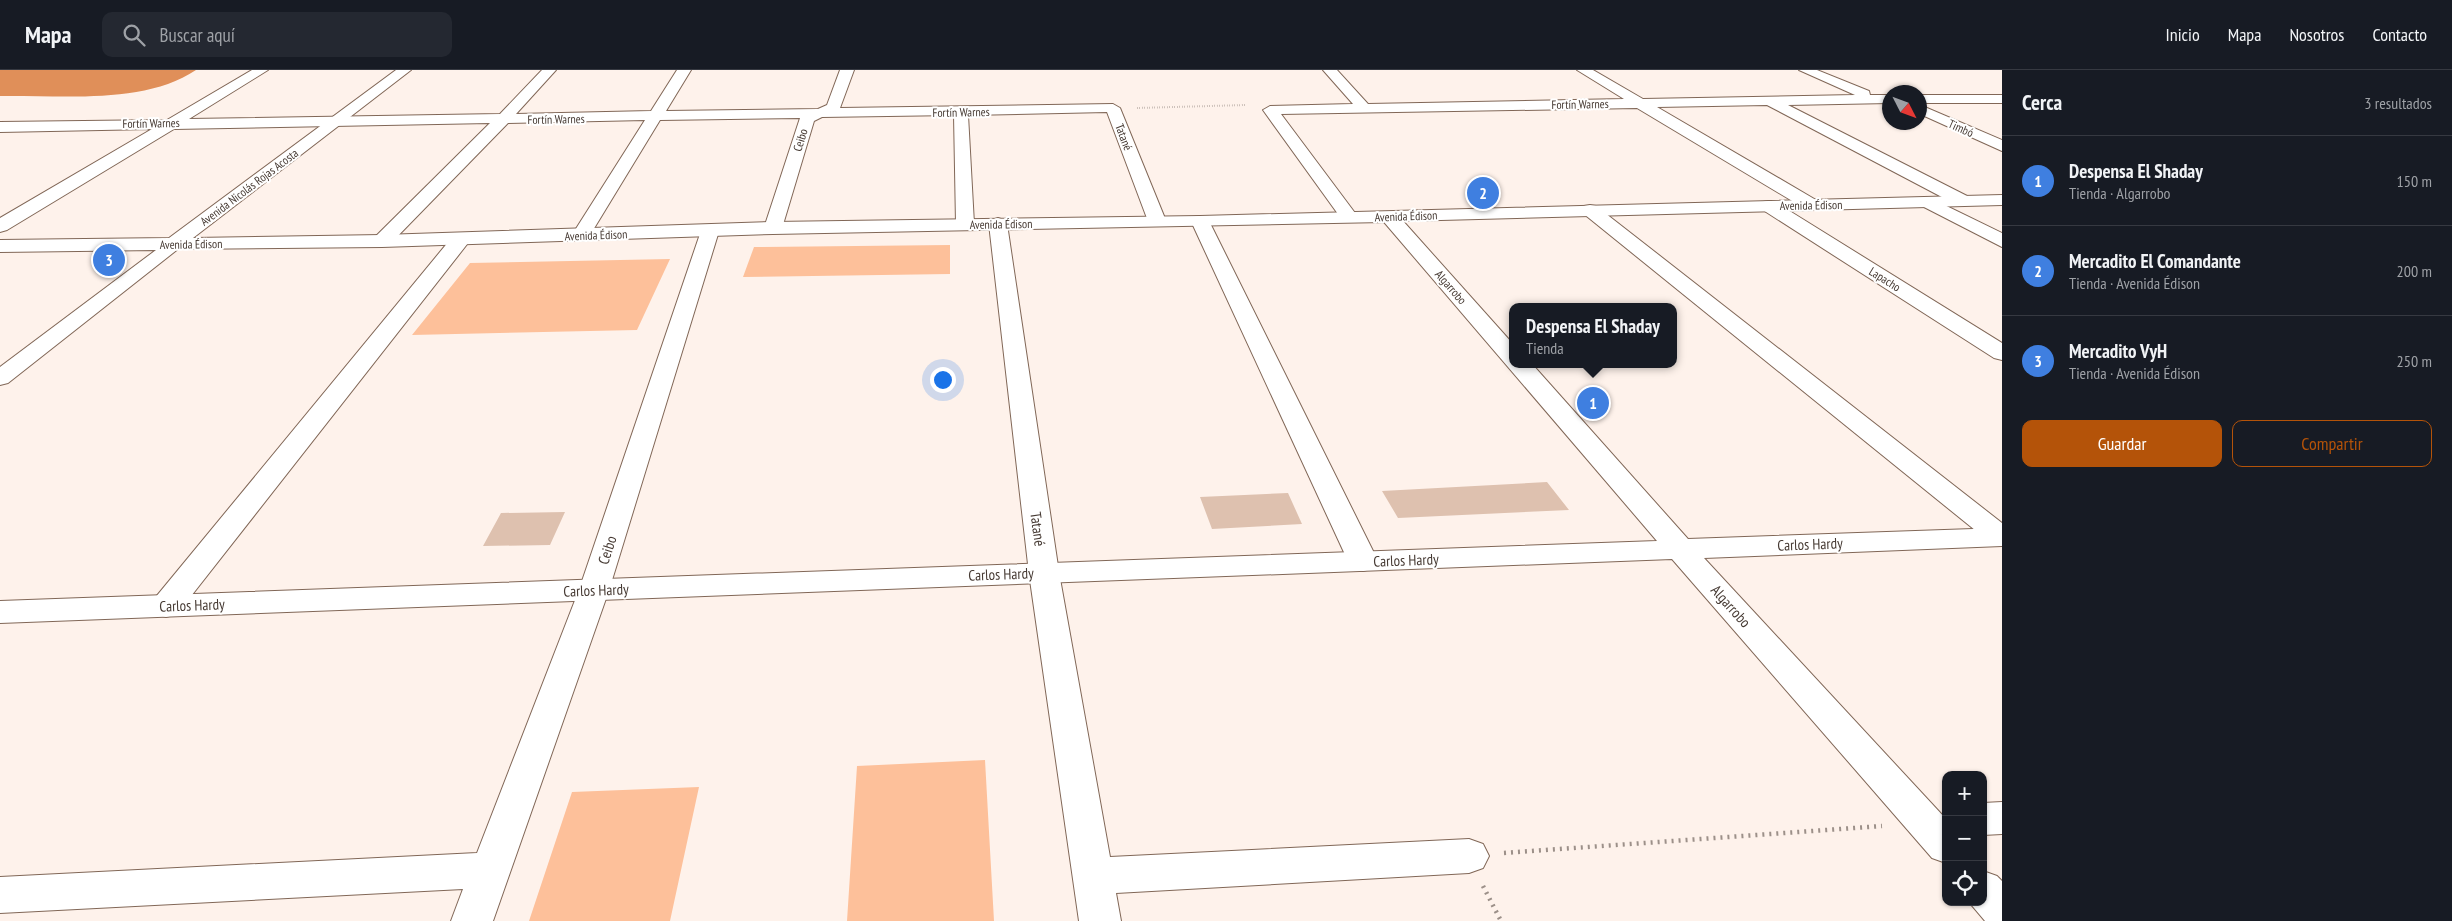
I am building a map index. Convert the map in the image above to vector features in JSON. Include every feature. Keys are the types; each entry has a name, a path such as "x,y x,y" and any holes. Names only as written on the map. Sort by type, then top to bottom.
{"street":[{"path":"0,226 261,70"},
{"name":"Avenida Nicolás Rojas Acosta","path":"0,378 404,70"},
{"path":"382,241 549,70"},
{"path":"581,235 684,70"},
{"name":"Ceibo","path":"773,228 807,118 833,108 847,70"},
{"path":"1330,70 1363,107"},
{"path":"1584,70 1638,104 1810,204"},
{"path":"1806,70 1859,93 1882,99"},
{"path":"1927,99 2002,99"},
{"name":"Fortín Warnes","path":"1270,110 1882,100"},
{"path":"1769,101 1957,208 2002,241"},
{"name":"Fortín Warnes","path":"1,127 1113,108"},
{"name":"Tatané","path":"1113,108 1157,221"},
{"path":"1270,110 1349,217"},
{"path":"961,112 965,224"},
{"name":"Timbó","path":"1927,112 2002,146"},
{"name":"Avenida Édison","path":"0,246 168,249 457,245 709,237 1598,217 1790,219 1957,208 2002,200"},
{"name":"Avenida Édison","path":"1598,217 1810,204 1928,202 2002,214"},
{"name":"Lapacho","path":"1769,206 2002,353"},
{"name":"Avenida Édison","path":"168,249 382,241 457,245 581,235 709,237 773,228 965,224 998,230 1157,221 1203,226 1349,217 1394,221"},
{"path":"1598,217 2001,537"},
{"name":"Algarrobo","path":"1394,221 1509,353"},
{"path":"1203,226 1363,561"},
{"name":"Tatané","path":"998,230 1044,573 1100,921"},
{"name":"Ceibo","path":"472,921 594,590 709,237"},
{"path":"166,606 457,245"},
{"name":"Algarrobo","path":"1522,368 1680,550 1939,830"},
{"name":"Carlos Hardy","path":"0,612 2001,537"},
{"path":"1987,819 2002,818"},
{"path":"1094,876 1469,856"},
{"path":"0,895 490,870"},
{"path":"1987,893 2002,910"}],"path":[{"path":"1113,108 1261,104 1270,110"},
{"path":"1500,921 1469,856 1939,830"}],"shaded area":[{"path":"0,70 196,70 175,81 152,89 101,96 75,97 0,96"},
{"path":"950,245 950,274 743,277 754,247"},
{"path":"670,259 637,330 412,335 470,263"},
{"path":"985,760 994,921 847,921 857,766"},
{"path":"699,787 670,921 529,921 572,792"}],"building":[{"path":"1547,482 1569,510 1398,518 1382,491"},
{"path":"1288,493 1302,524 1212,529 1200,497"},
{"path":"565,512 550,545 483,546 501,513"}],"place":[{"name":"Mercadito El Comandante","path":"1483,193"},
{"name":"Mercadito VyH","path":"109,260"},
{"name":"Despensa El Shaday","path":"1593,403"}]}
